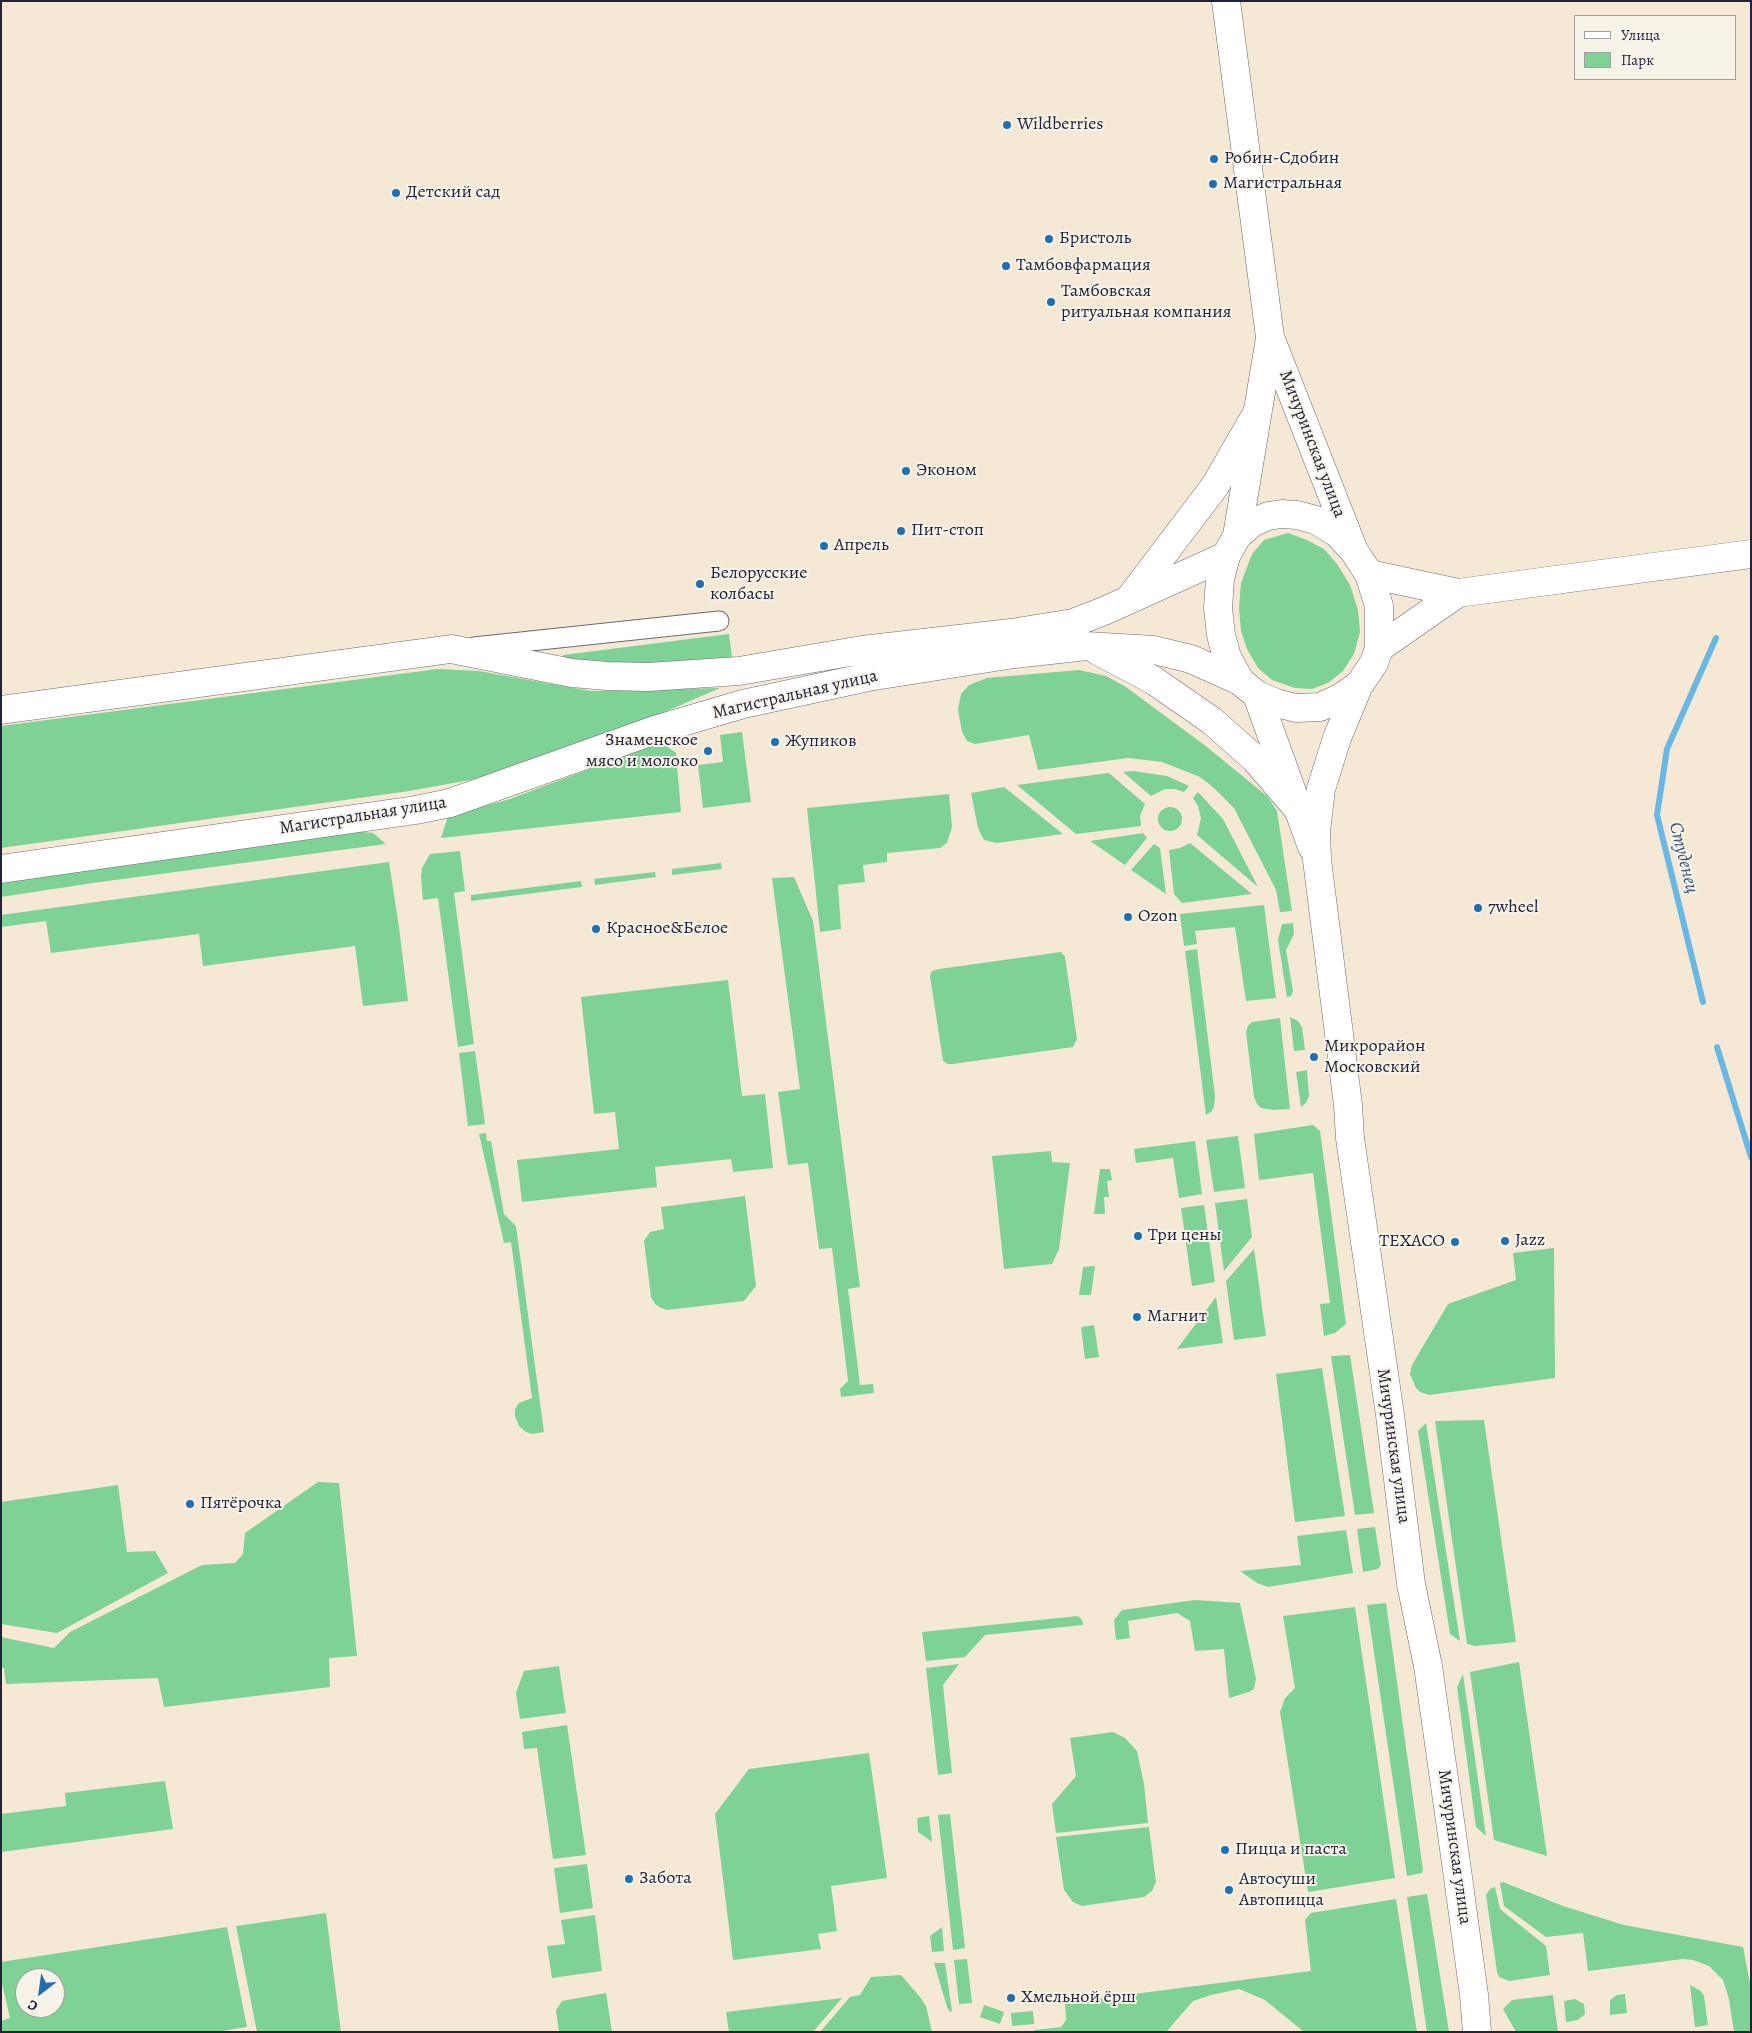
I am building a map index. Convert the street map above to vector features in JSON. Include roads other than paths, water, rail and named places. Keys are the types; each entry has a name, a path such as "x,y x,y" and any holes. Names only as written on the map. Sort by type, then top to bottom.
{"main road":[{"name":"Мичуринская улица","path":"1226,1 1270,336 1354,551"},
{"name":"Мичуринская улица","path":"1270,336 1258,412 1232,546 1220,579 1218,608 1221,635 1227,657 1249,688 1316,860"},
{"path":"1129,599 1215,486 1258,412"},
{"name":"Магистральная улица","path":"1,870 416,810 450,803 655,730 743,704 1012,643 1073,623 1129,599 1232,546 1252,523 1268,516 1282,514 1297,515 1316,520 1337,533 1354,551"},
{"path":"1354,551 1369,574 1379,606 1379,648 1374,662 1359,685"},
{"path":"1369,574 1458,594 1751,554"},
{"path":"1379,648 1458,594"},
{"path":"1,710 451,649 572,673 648,677 739,671 862,650 1012,643"},
{"name":"Магистральная улица","path":"1012,643 1154,650 1191,660 1276,703 1296,708 1320,707 1340,698 1359,685"},
{"path":"1087,646 1153,680 1212,721 1254,759 1297,808"},
{"name":"Мичуринская улица","path":"1359,685 1337,738 1321,789 1316,831 1316,860 1352,1148 1390,1415 1411,1584 1428,1666 1474,1994 1477,2032"}],"street":[{"path":"451,649 719,621"}],"waterway":[{"name":"Студенец","path":"1703,1002 1657,815 1667,749 1716,638"},
{"name":"Студенец","path":"1717,1047 1751,1157"}],"place":[{"name":"Wildberries","path":"1007,125"},
{"name":"Робин-Сдобин","path":"1214,159"},
{"name":"Магистральная","path":"1213,184"},
{"name":"Детский сад","path":"396,193"},
{"name":"Бристоль","path":"1049,239"},
{"name":"Тамбовфармация","path":"1006,266"},
{"name":"Тамбовская ритуальная компания","path":"1051,302"},
{"name":"Эконом","path":"906,471"},
{"name":"Пит-стоп","path":"901,531"},
{"name":"Апрель","path":"824,546"},
{"name":"Белорусские колбасы","path":"700,584"},
{"name":"Жупиков","path":"775,742"},
{"name":"Знаменское мясо и молоко","path":"708,751"},
{"name":"7wheel","path":"1478,908"},
{"name":"Ozon","path":"1128,917"},
{"name":"Красное&Белое","path":"596,929"},
{"name":"Микрорайон Московский","path":"1314,1057"},
{"name":"Три цены","path":"1138,1236"},
{"name":"Jazz","path":"1505,1241"},
{"name":"ТЕХАСО","path":"1455,1242"},
{"name":"Магнит","path":"1137,1317"},
{"name":"Пятёрочка","path":"190,1504"},
{"name":"Пицца и паста","path":"1225,1850"},
{"name":"Забота","path":"629,1879"},
{"name":"Автосуши Автопицца","path":"1229,1890"},
{"name":"Хмельной ёрш","path":"1011,1998"}]}
